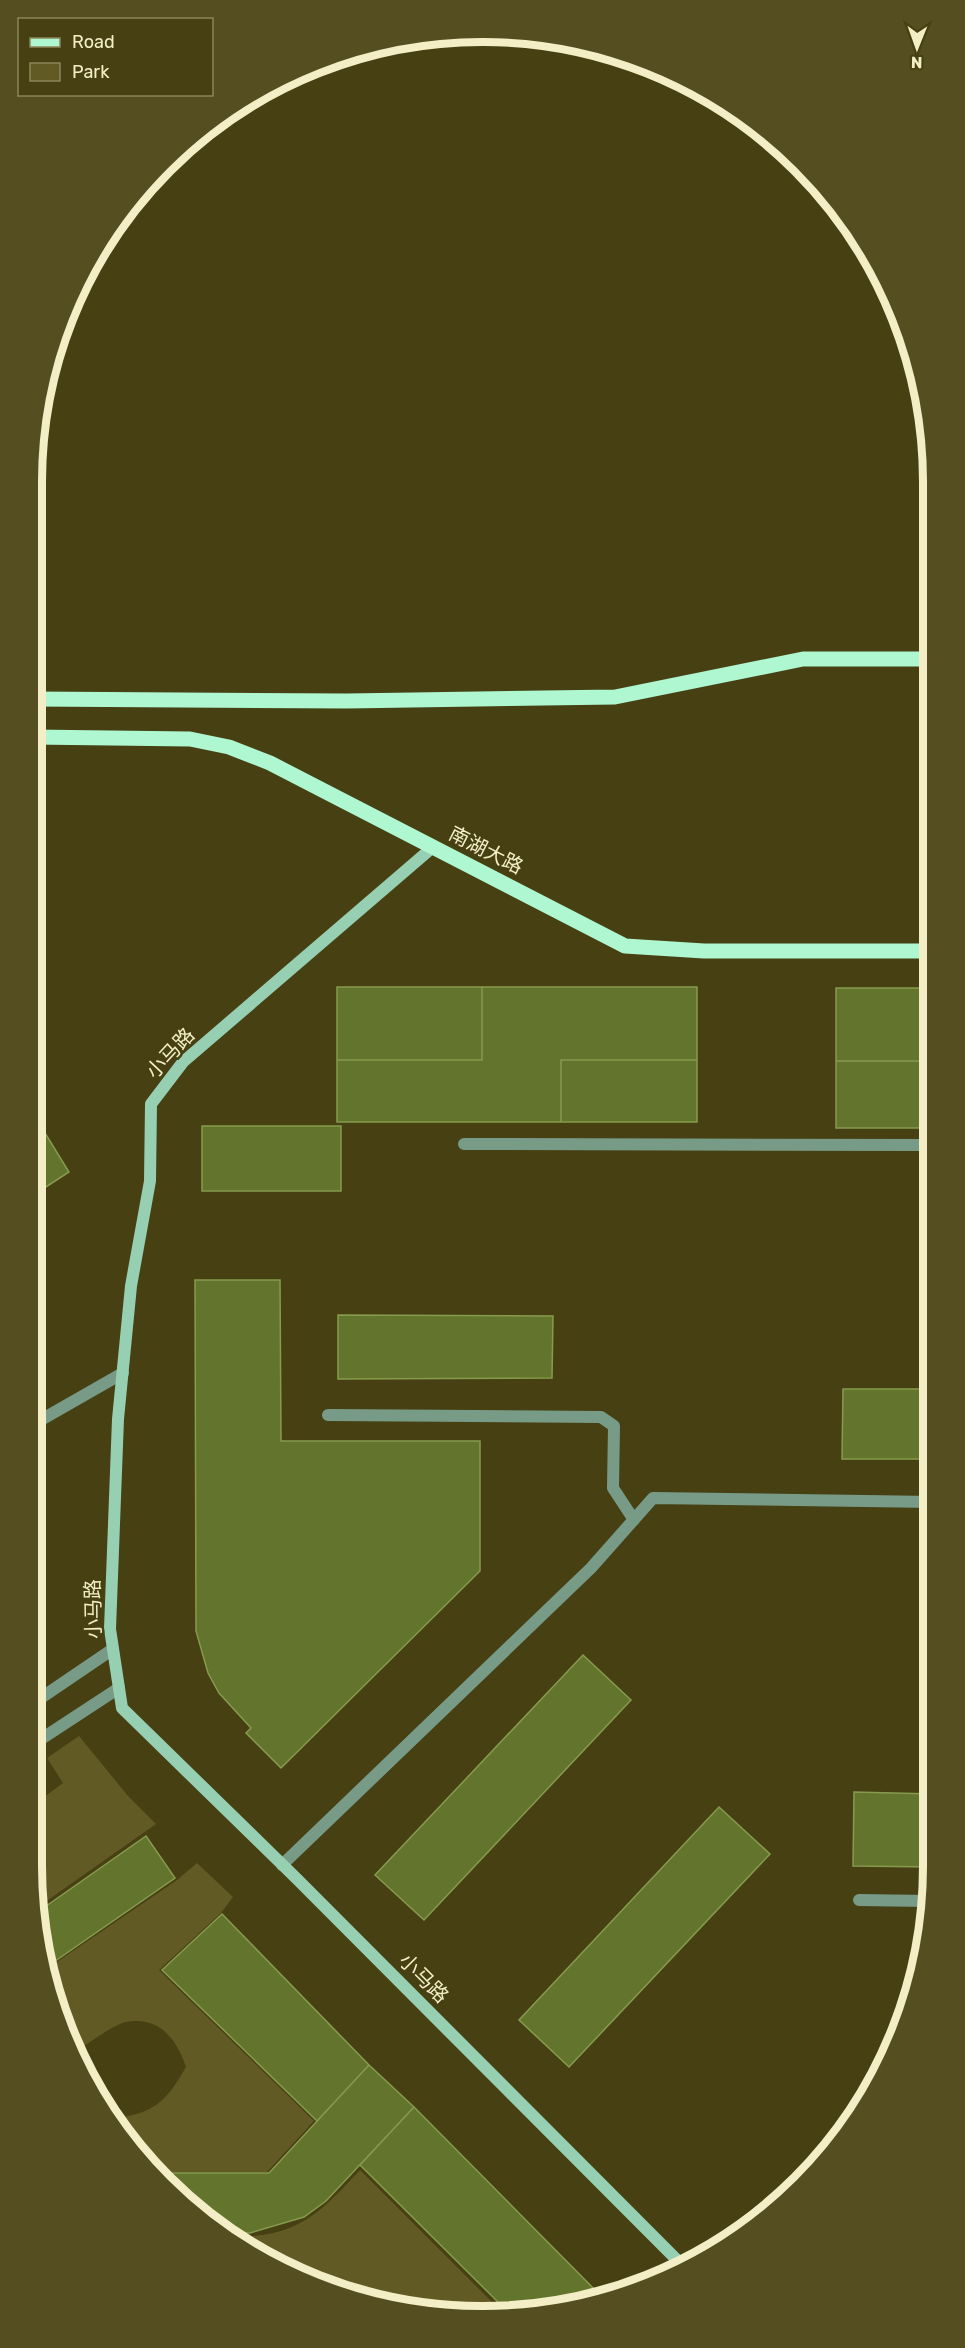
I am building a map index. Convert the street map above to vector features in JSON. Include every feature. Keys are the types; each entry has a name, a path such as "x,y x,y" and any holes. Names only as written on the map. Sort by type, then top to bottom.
{"main road":[{"path":"42,699 347,700 615,697 803,659 923,659"},
{"name":"南湖大路","path":"42,737 190,739 229,747 270,763 625,946 704,951 923,951"}],"street":[{"name":"小马路","path":"433,847 183,1062 151,1104 150,1181 131,1286 118,1419 110,1629 122,1708 678,2261"}],"lane":[{"path":"464,1144 923,1145"},
{"path":"42,1419 123,1373"},
{"path":"328,1415 601,1417 614,1426 613,1488 634,1520"},
{"path":"282,1865 591,1568 653,1498 923,1502"},
{"path":"42,1697 113,1649"},
{"path":"42,1738 119,1688"},
{"path":"859,1900 921,1901"}],"green space":[{"path":"79,1736 128,1796 156,1824 44,1903 42,1799 63,1783 47,1758"},
{"path":"197,1863 233,1897 221,1913 159,1970 314,2121 267,2172 166,2172 121,2118 148,2110 171,2090 186,2067 178,2048 158,2026 138,2021 126,2022 115,2027 82,2047 65,2007 53,1964 177,1880"},
{"path":"360,2170 496,2306 425,2302 368,2291 341,2283 288,2261 245,2236 274,2233 291,2227 306,2220 332,2199"}],"building":[{"path":"337,987 482,987 482,1060 337,1060"},
{"path":"482,987 697,987 697,1060 561,1060 561,1122 337,1122 337,1060 482,1060"},
{"path":"836,988 923,988 923,1061 836,1061"},
{"path":"561,1060 697,1060 697,1122 561,1122"},
{"path":"836,1061 923,1061 923,1128 836,1128"},
{"path":"202,1126 341,1126 341,1191 202,1191"},
{"path":"42,1128 69,1172 42,1190"},
{"path":"195,1280 280,1280 281,1441 480,1441 480,1571 281,1768 246,1733 251,1728 219,1693 208,1673 196,1631"},
{"path":"338,1315 553,1316 552,1378 338,1379"},
{"path":"843,1389 923,1389 923,1459 842,1459"},
{"path":"583,1655 631,1700 424,1920 375,1875"},
{"path":"854,1792 923,1794 923,1867 853,1866"},
{"path":"719,1807 770,1854 569,2067 519,2020"},
{"path":"146,1836 175,1878 53,1963 44,1907"},
{"path":"222,1914 369,2065 317,2121 162,1970"},
{"path":"369,2065 414,2107 326,2201 304,2217 250,2233 240,2233 214,2215 167,2173 269,2173"},
{"path":"414,2107 596,2291 568,2298 501,2305 360,2165"}]}
